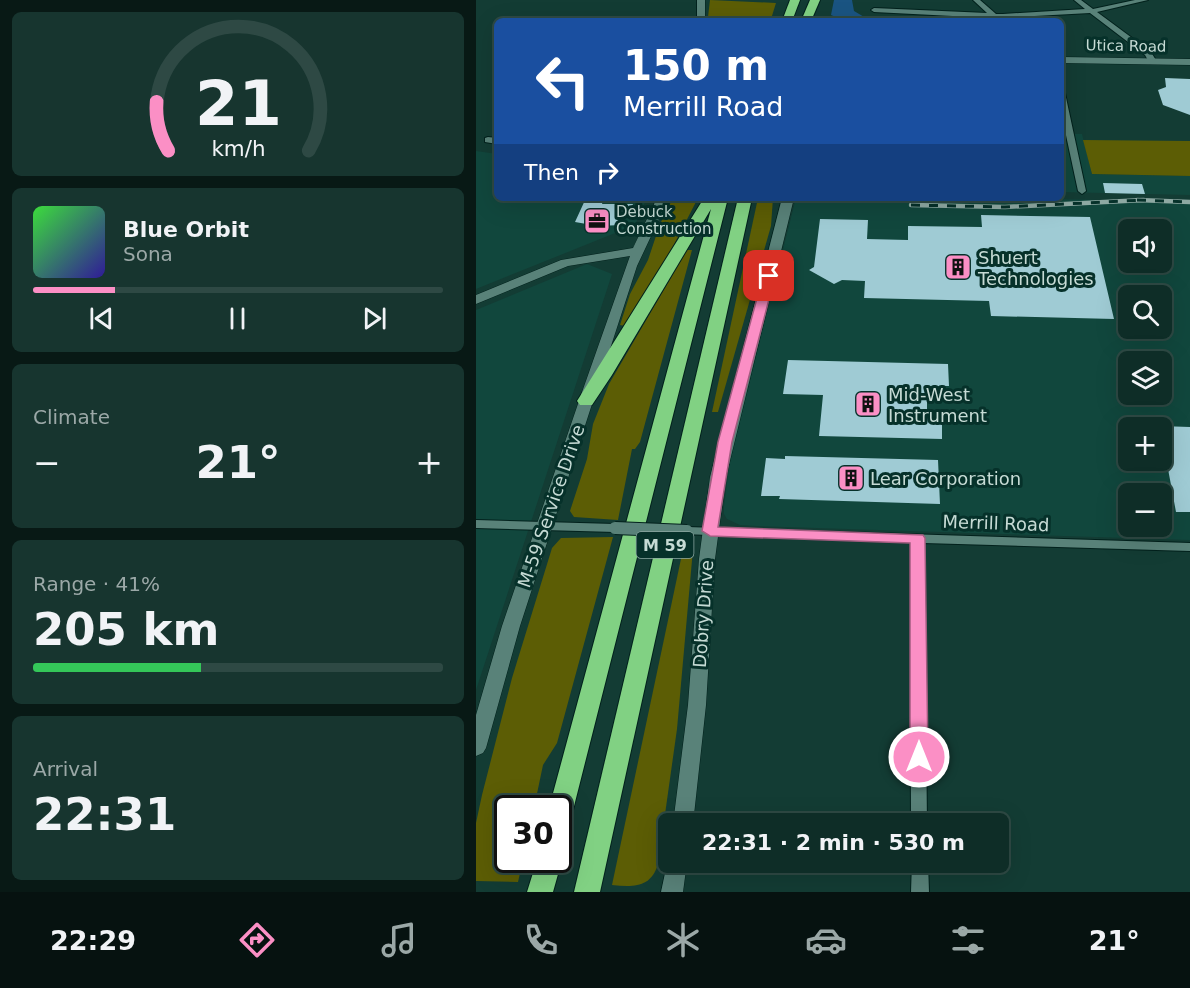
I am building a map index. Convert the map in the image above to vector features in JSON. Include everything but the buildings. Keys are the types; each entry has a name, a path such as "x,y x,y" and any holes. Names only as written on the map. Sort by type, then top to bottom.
{"highway":[{"path":"788,18 795,0"},
{"path":"807,18 816,0"},
{"path":"814,18 816,0"},
{"path":"586,401 605,375 617,350 680,252 694,223 709,201"},
{"name":"M 59","path":"565,795 720,201"},
{"name":"M 59","path":"587,892 744,201"},
{"path":"540,892 545,873"}],"main road":[{"path":"701,0 701,18"},
{"name":"Utica Road","path":"1064,60 1190,62"},
{"name":"M-59 Service Drive","path":"476,748 508,636 593,375 631,266 662,201"},
{"name":"Dobry Drive","path":"684,813 696,705 710,531 727,434 787,201"},
{"path":"476,300 552,268 588,258 639,251"},
{"path":"588,258 615,261 631,266"},
{"path":"672,892 675,873"}],"street":[{"path":"976,0 997,18"},
{"path":"1077,0 1148,54 1153,62"},
{"path":"1010,18 1091,11 1145,0"},
{"path":"874,10 984,18"},
{"path":"1064,107 1082,191"},
{"name":"Merrill Road","path":"476,524 1190,547"},
{"path":"917,538 919,813"},
{"path":"920,873 920,892"}],"shaded area":[{"path":"710,0 776,3 771,18 708,17"},
{"path":"1064,134 1082,134 1092,174 1190,176 1190,195 1064,192"},
{"path":"1083,140 1190,141 1190,176 1092,174"},
{"path":"476,151 494,154 494,201 646,201 635,225 476,289"},
{"path":"1064,199 1190,202 1190,540 756,526 740,525 727,519 724,514 730,460 795,201"},
{"path":"672,201 696,201 665,262 625,326 620,325 630,294 648,260 660,224"},
{"path":"757,201 773,201 771,226 718,412 712,412"},
{"path":"687,250 692,250 640,442 635,449 632,449 618,520 574,517 570,511 587,459 593,424 609,384"},
{"path":"587,264 612,274 476,690 476,310"},
{"path":"613,537 557,743 543,765 537,795 494,795 494,873 520,873 518,882 476,881 476,823 482,795 512,678 552,548 561,538"},
{"path":"685,540 693,549 677,729 665,813 658,813 658,864 651,878 646,882 634,886 612,885"}],"water":[{"path":"834,0 852,0 854,11 866,18 838,18 831,15"}],"railway":[{"path":"1137,200 1141,200"},
{"path":"911,205 1005,207 1141,200"},
{"path":"1141,200 1191,202"}],"place":[{"name":"Debuck Construction","path":"597,221"},
{"name":"Shuert Technologies","path":"958,267"},
{"name":"Mid-West Instrument","path":"868,404"},
{"name":"Lear Corporation","path":"851,478"}],"route":[{"path":"769,276 725,442 710,531 917,538 919,757"}]}
